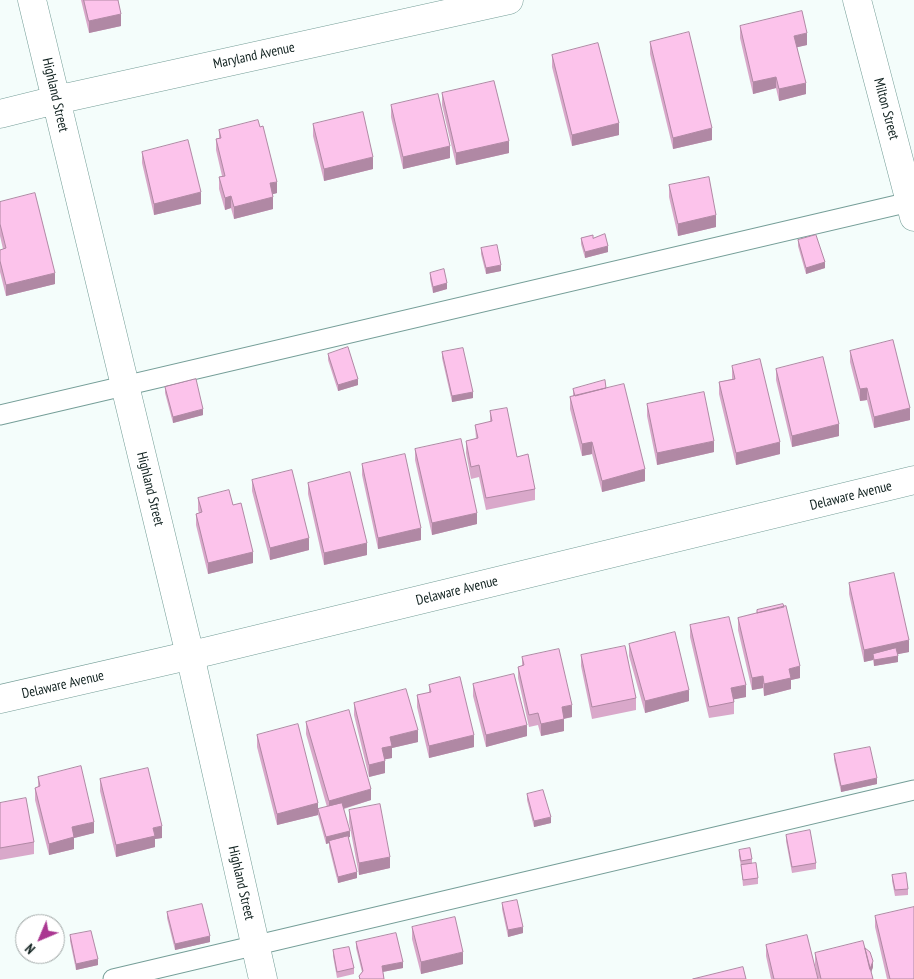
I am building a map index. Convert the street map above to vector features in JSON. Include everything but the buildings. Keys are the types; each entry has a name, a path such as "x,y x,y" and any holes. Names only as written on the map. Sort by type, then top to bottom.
{"street":[{"name":"Highland Street","path":"32,0 190,655 262,979"},
{"name":"Maryland Avenue","path":"0,114 509,0"},
{"name":"Milton Street","path":"857,0 913,207"},
{"name":"Delaware Avenue","path":"0,700 914,480"}],"lane":[{"path":"0,415 913,207"},
{"path":"113,979 914,790"}]}
